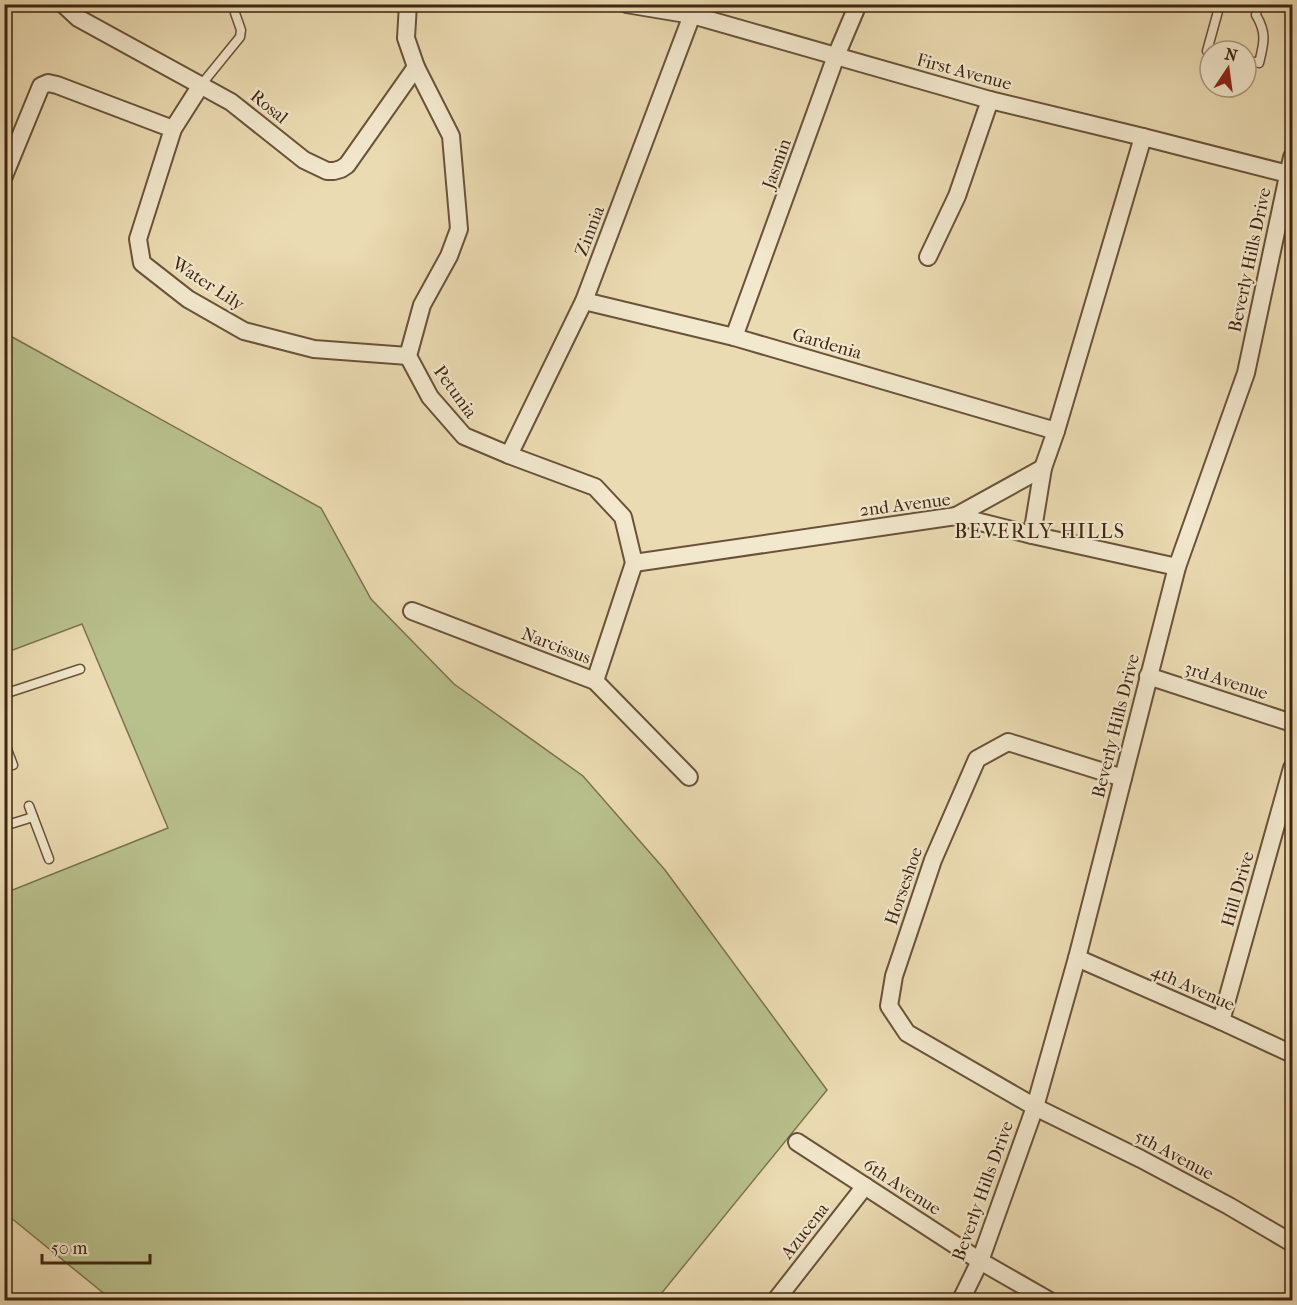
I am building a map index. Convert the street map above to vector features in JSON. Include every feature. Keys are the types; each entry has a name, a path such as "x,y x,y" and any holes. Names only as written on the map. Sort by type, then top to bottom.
{"street":[{"name":"Rosal","path":"63,4 78,18 231,102 304,160 327,171 341,170 347,165 416,67"},
{"path":"408,4 406,38 416,67 451,136 459,229 449,256 422,305 408,356"},
{"name":"First Avenue","path":"626,4 692,15 990,100 1290,174"},
{"name":"Jasmin","path":"734,337 836,56 858,4"},
{"name":"Zinnia","path":"509,455 584,301 692,15"},
{"path":"4,177 41,86 48,83 174,129"},
{"name":"Water Lily","path":"201,85 174,129 138,239 142,263 188,299 244,331 314,349 408,356"},
{"path":"928,257 957,196 990,100"},
{"path":"1032,535 1043,468 1143,136"},
{"name":"Beverly Hills Drive","path":"961,1300 980,1261 1035,1107 1077,958 1177,567 1246,373 1293,157"},
{"name":"Gardenia","path":"584,301 734,337 1056,431"},
{"name":"Petunia","path":"408,356 430,397 464,436 595,487 623,517 634,563"},
{"path":"957,516 1043,468"},
{"name":"2nd Avenue","path":"634,563 957,516 1177,567"},
{"path":"595,681 634,563"},
{"name":"Narcissus","path":"412,612 595,681 689,777"},
{"name":"3rd Avenue","path":"1148,676 1293,723"},
{"name":"Horseshoe","path":"1035,1107 907,1034 889,1006 894,976 933,860 977,759 1008,742 1123,778"},
{"name":"Hill Drive","path":"1221,1021 1293,768"},
{"name":"4th Avenue","path":"1077,958 1293,1054"},
{"name":"5th Avenue","path":"1035,1107 1141,1159 1293,1243"},
{"name":"6th Avenue","path":"796,1142 980,1261 1048,1300"},
{"name":"Azucena","path":"776,1300 865,1186"}],"lane":[{"path":"1210,39 1220,4"},
{"path":"1258,4 1256,15 1263,26 1265,41 1258,63"},
{"path":"201,85 240,37 241,30 235,14"},
{"path":"4,693 80,669"},
{"path":"4,742 13,765"},
{"path":"29,806 49,859"},
{"path":"4,826 33,817"}],"green space":[{"path":"5,333 321,508 371,599 454,684 583,776 665,870 827,1090 656,1300 112,1300 5,1213 5,893 168,828 82,624 5,653"}],"district":[{"name":"BEVERLY HILLS","path":"1040,531"}]}
